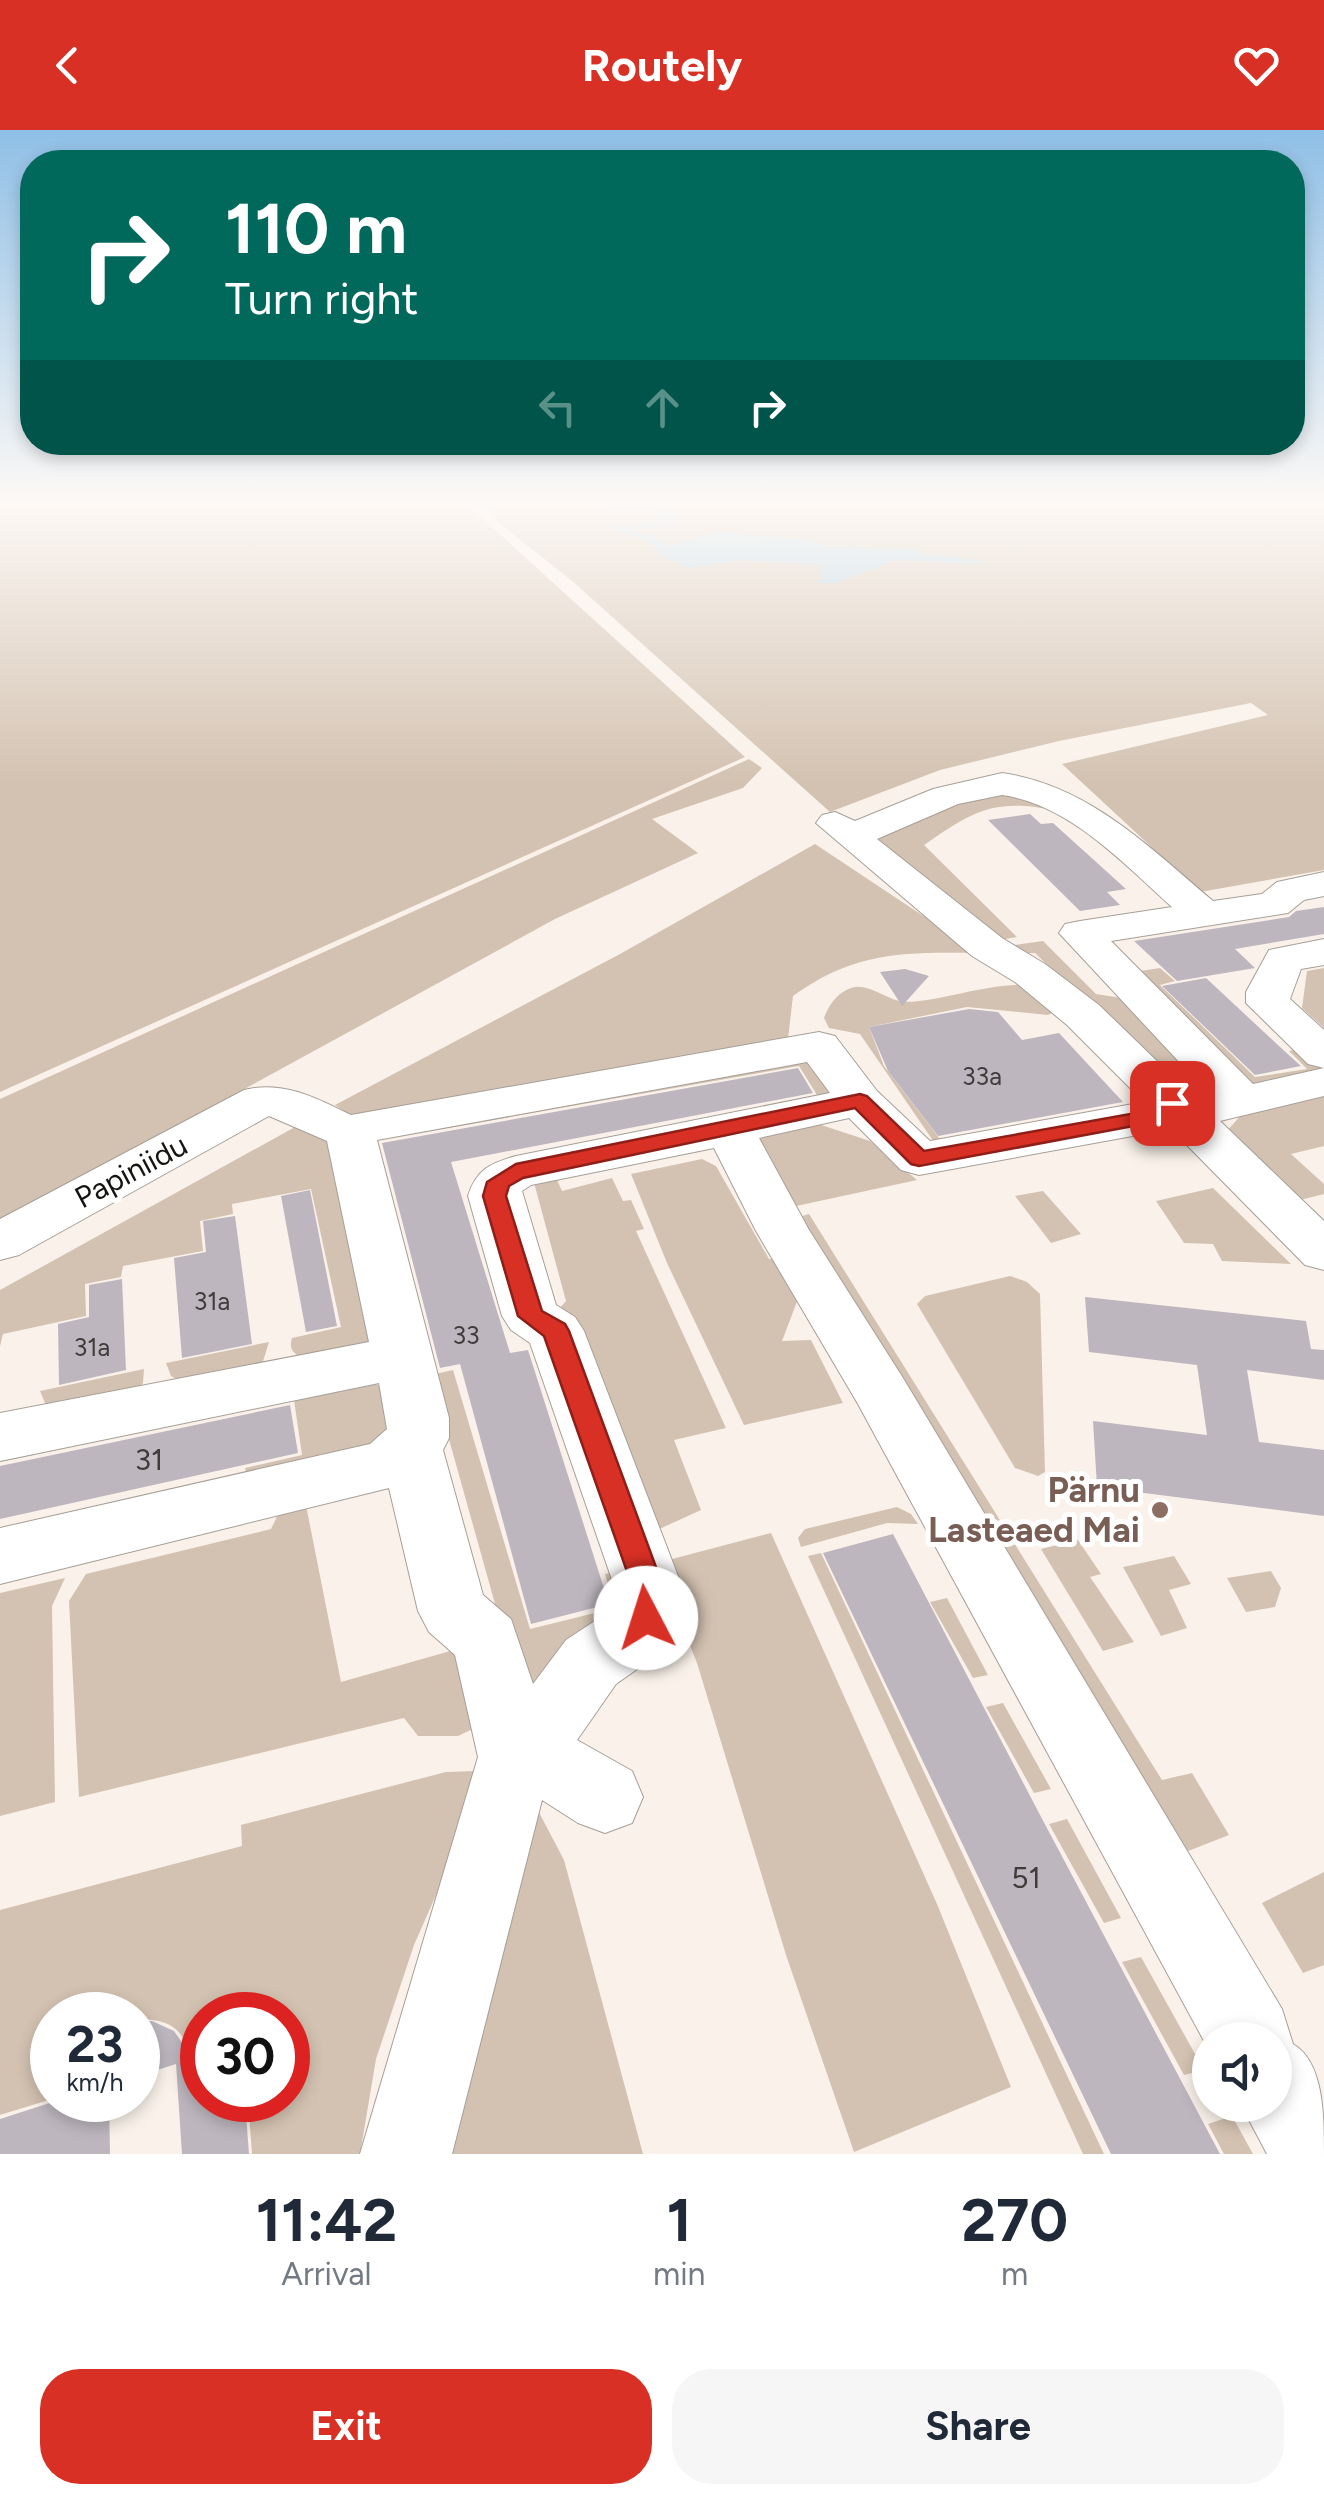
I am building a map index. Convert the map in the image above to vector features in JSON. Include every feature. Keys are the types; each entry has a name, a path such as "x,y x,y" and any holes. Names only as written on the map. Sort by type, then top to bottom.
{"street":[{"path":"1204,914 1105,830 1042,790 1024,785 972,789 843,830 987,946 1030,973 1083,1015 1324,1252"},
{"path":"1241,1100 1080,933 1274,904 1291,890 1324,884"},
{"path":"1324,952 1284,959 1268,992 1268,1004 1324,1054"},
{"path":"0,1556 336,1478 389,1464 411,1448 418,1438 418,1418 351,1138 346,1131 818,1046 860,1100 919,1159 1160,1114 1184,1115 1324,1082"},
{"name":"Papiniidu","path":"0,1242 261,1100 292,1104 346,1131"},
{"path":"406,2154 516,1757 570,1696 591,1662 635,1632 646,1618 652,1597 556,1331 531,1316 494,1196 498,1182 516,1172 860,1100"},
{"path":"730,1130 783,1231 882,1394 1242,2022"},
{"path":"0,1437 402,1357"},
{"path":"411,1448 453,1611 486,1640 516,1757"},
{"path":"516,1757 552,1765 605,1796"},
{"path":"1292,2111 1317,2154"}],"shaded area":[{"path":"0,594 566,594 745,757 0,1092"},
{"path":"587,594 1324,594 1324,870 1200,892 1062,764 1268,715 1251,703 1059,741 940,770 830,812"},
{"path":"749,759 762,768 743,788 652,819 698,853 555,919 0,1223 0,1099"},
{"path":"1012,787 1053,810 998,807 970,816 924,845 1017,937 994,941 858,838 978,792"},
{"path":"815,844 979,953 904,954 838,970 793,996 788,1039 356,1119 335,1105 620,954"},
{"path":"1043,941 1096,994 1128,999 1214,1092 1202,1098 1174,1089 1035,953 1013,953 1001,947"},
{"path":"1160,968 1175,981 1160,985 1255,1077 1307,1069 1289,1051 1304,1048 1322,1064 1316,1074 1258,1085 1244,1083 1126,973"},
{"path":"1324,968 1324,1028 1302,1008 1307,971"},
{"path":"1022,985 1056,1011 1048,1015 967,1007 869,1027 884,1066 946,1147 936,1145 860,1034 829,1028 824,1018 835,998 855,987 910,1002"},
{"path":"805,1055 833,1096 792,1108 788,1101 817,1095 799,1066 436,1130 434,1120"},
{"path":"1324,1095 1324,1146 1291,1154 1324,1184 1324,1194 1296,1201 1226,1132 1242,1114"},
{"path":"809,1121 870,1141 917,1180 787,1208 744,1139"},
{"path":"304,1122 335,1141 370,1343 305,1360 292,1349 292,1338 341,1327 311,1189 232,1204 233,1214 200,1221 203,1251 123,1266 121,1277 85,1284 86,1316 3,1334 0,1346 0,1290"},
{"path":"702,1159 716,1166 769,1259 776,1259 798,1299 782,1341 811,1340 843,1403 744,1425 667,1263 631,1174"},
{"path":"554,1173 562,1191 612,1178 623,1201 631,1200 644,1229 636,1231 726,1428 674,1440 701,1510 644,1536 559,1309 566,1301 533,1179"},
{"path":"1213,1188 1291,1264 1222,1261 1213,1244 1184,1243 1156,1201"},
{"path":"1043,1191 1081,1234 1051,1243 1015,1196"},
{"path":"809,1214 1162,1780 1192,1773 1229,1835 1178,1855 792,1219"},
{"path":"1010,1276 1027,1282 1040,1294 1045,1472 1038,1476 1015,1468 917,1304 925,1296"},
{"path":"269,1342 261,1368 183,1383 171,1376 166,1363"},
{"path":"144,1369 143,1383 135,1393 48,1410 40,1391"},
{"path":"453,1370 530,1629 615,1608 605,1574 629,1570 640,1606 556,1686 518,1686 431,1375"},
{"path":"373,1383 393,1391 388,1444 250,1488 245,1468 302,1455 294,1400 0,1462 0,1454"},
{"path":"304,1495 341,1682 468,1646 483,1724 458,1736 418,1736 404,1718 79,1797 69,1601 86,1574 271,1529 285,1500"},
{"path":"897,1507 911,1514 918,1524 887,1523 801,1547 798,1538 805,1529"},
{"path":"771,1533 937,1904 1011,2087 854,2152 786,1955 697,1663 657,1563"},
{"path":"1078,1540 1101,1574 1090,1577 1134,1642 1103,1651 1041,1549"},
{"path":"821,1553 1104,2154 1083,2154 808,1556"},
{"path":"1174,1556 1191,1584 1169,1590 1187,1628 1161,1636 1123,1567"},
{"path":"1271,1571 1281,1588 1275,1607 1246,1612 1227,1578"},
{"path":"65,1578 52,1606 55,1802 0,1816 0,1593"},
{"path":"947,1598 988,1675 973,1678 930,1602"},
{"path":"1003,1703 1051,1789 1034,1793 986,1707"},
{"path":"476,1771 451,1861 414,1945 376,2059 360,2154 252,2154 250,2122 310,2122 310,1992 180,1992 180,2033 160,2022 160,1992 30,1992 30,2106 0,2115 0,1910 242,1846 241,1825 446,1772"},
{"path":"533,1801 564,1860 643,2154 433,2154"},
{"path":"1067,1819 1121,1918 1104,1923 1049,1824"},
{"path":"1324,1872 1324,1965 1303,1973 1262,1903"},
{"path":"1141,1957 1192,2048 1192,2073 1184,2075 1122,1962"},
{"path":"1235,2122 1253,2154 1224,2154 1208,2124"}],"building":[{"path":"1030,814 1041,824 1053,823 1126,889 1107,892 1120,905 1080,911 988,820"},
{"path":"1324,907 1324,934 1235,949 1255,968 1177,981 1134,941 1289,917 1296,911"},
{"path":"905,969 929,976 902,1006 880,972"},
{"path":"1206,978 1301,1066 1255,1075 1162,986"},
{"path":"969,1009 998,1012 1022,1040 1059,1033 1123,1102 938,1136 888,1071 869,1027"},
{"path":"798,1068 813,1093 451,1162 510,1353 528,1350 609,1604 531,1624 460,1364 440,1368 382,1143"},
{"path":"310,1190 337,1326 306,1332 281,1196"},
{"path":"235,1216 252,1344 182,1358 174,1258 206,1252 203,1221"},
{"path":"122,1279 126,1370 59,1385 58,1324 89,1317 89,1285"},
{"path":"1085,1297 1306,1321 1311,1349 1324,1350 1324,1380 1247,1370 1259,1442 1324,1450 1324,1516 1097,1487 1093,1421 1207,1435 1197,1365 1089,1352"},
{"path":"290,1405 298,1453 0,1519 0,1466"},
{"path":"893,1534 1192,2101 1192,2122 1203,2122 1220,2154 1111,2154 823,1553"},
{"path":"160,2025 174,2031 180,2040 180,2122 247,2122 249,2154 182,2154 176,2064 160,2069"},
{"path":"30,2109 30,2122 109,2122 110,2154 0,2154 0,2119"}],"place":[{"name":"Pärnu Lasteaed Mai","path":"1160,1510"}],"route":[{"path":"646,1618 652,1597 556,1331 531,1316 494,1196 498,1182 516,1172 860,1100 919,1159 1160,1114 1184,1115 1172,1103"}]}
